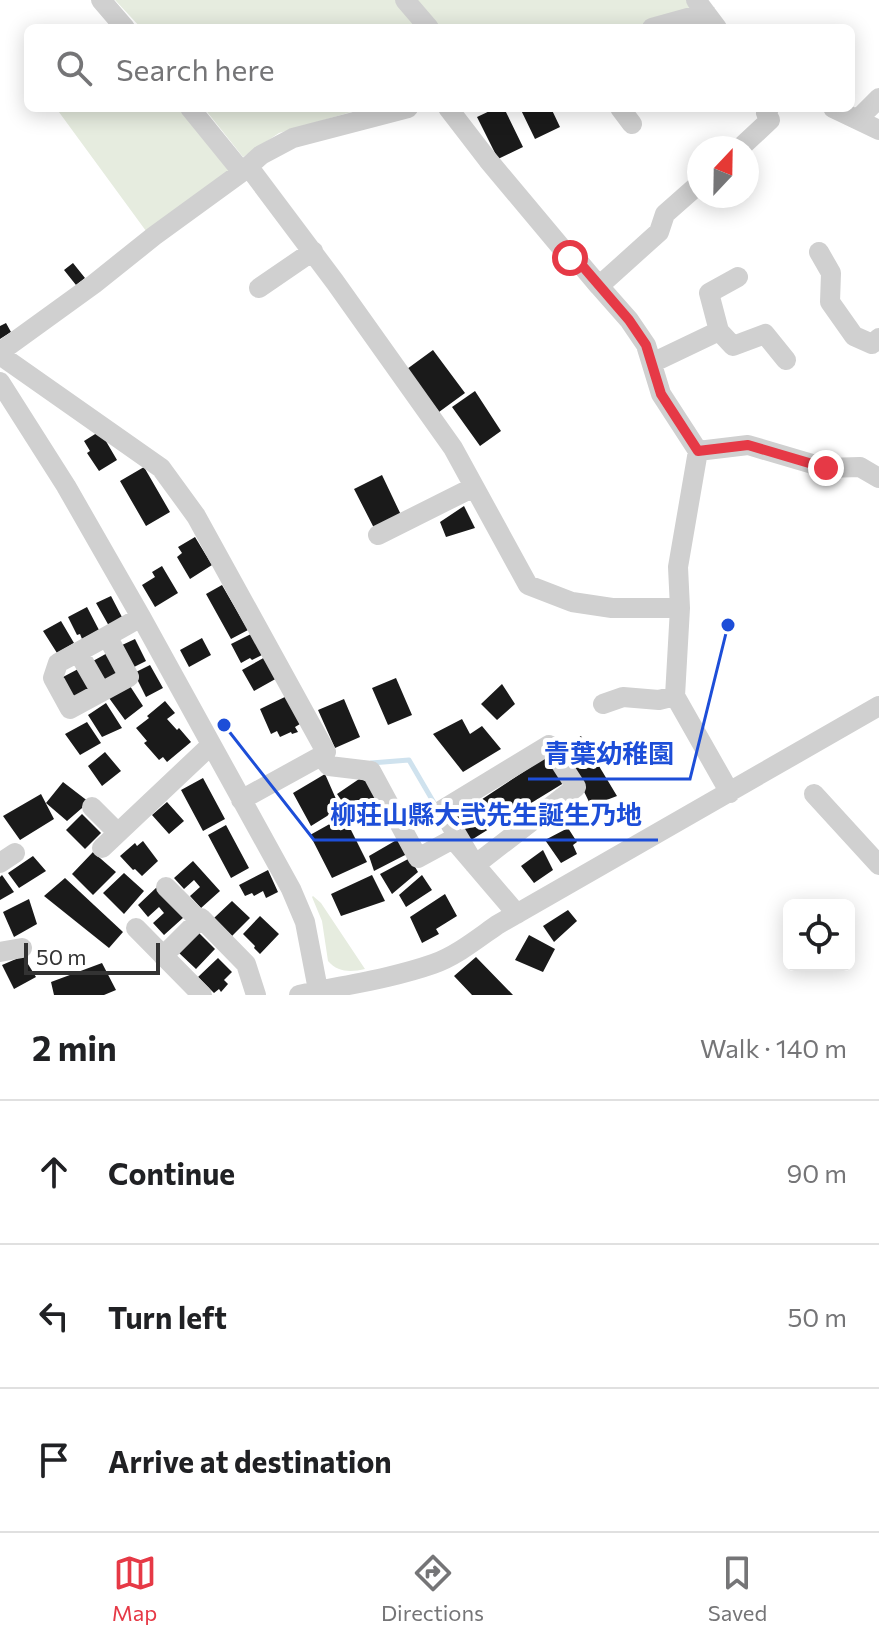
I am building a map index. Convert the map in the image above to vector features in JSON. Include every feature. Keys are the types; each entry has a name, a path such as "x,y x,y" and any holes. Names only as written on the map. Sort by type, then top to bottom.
{"street":[{"path":"101,0 122,24"},
{"path":"405,0 426,24"},
{"path":"667,24 706,14"},
{"path":"858,119 879,98"},
{"path":"194,112 313,251 453,448 528,585 572,602 612,608 680,608"},
{"path":"241,800 326,752 196,516 161,468 0,353 261,155 293,138 393,112"},
{"path":"451,112 570,258 573,255 629,320 646,345 661,394 698,451 678,567 680,608 675,696 730,793"},
{"path":"753,136 770,120 767,112"},
{"path":"842,112 879,130"},
{"path":"599,286 659,232 665,214 687,195"},
{"path":"259,288 313,251"},
{"path":"819,252 831,273 830,302 854,336 872,344 879,338"},
{"path":"738,277 709,293 719,331 733,346 765,334 786,360"},
{"path":"652,363 719,331"},
{"path":"0,382 66,486 141,617 300,908 305,922 312,994 435,963 879,706"},
{"path":"698,451 748,445 826,468 860,467 879,478"},
{"path":"378,535 474,487"},
{"path":"107,636 129,677 70,709 53,678 58,663 141,617"},
{"path":"78,652 101,692"},
{"path":"603,704 623,697 659,700 675,696"},
{"path":"102,848 211,745"},
{"path":"549,745 576,787 475,865 442,810 549,745"},
{"path":"321,756 329,766 371,771 418,858 453,839 517,914"},
{"path":"814,794 878,863"},
{"path":"92,807 118,833"},
{"path":"166,887 246,964 256,995"},
{"path":"163,956 199,920"},
{"path":"136,928 202,995"},
{"path":"0,952 22,948"}],"shaded area":[{"path":"115,0 397,0 418,24 137,24"},
{"path":"408,0 693,0 700,11 654,24 428,24"},
{"path":"59,112 182,112 232,170 146,231"},
{"path":"207,112 351,112 279,133 243,157"},
{"path":"313,896 321,903 365,969 345,971 328,961 322,921"}],"building":[{"path":"488,112 506,112 523,147 498,159 477,117"},
{"path":"522,112 553,112 560,127 535,139"},
{"path":"73,263 85,278 76,285 64,270"},
{"path":"6,323 11,332 0,339 0,326"},
{"path":"433,350 465,393 439,412 407,369"},
{"path":"475,391 501,431 480,446 452,407"},
{"path":"100,431 117,460 99,471 87,453 90,451 84,441"},
{"path":"144,467 170,512 146,526 120,481"},
{"path":"382,475 402,517 374,528 354,489"},
{"path":"464,506 475,528 446,537 440,522"},
{"path":"195,537 212,565 190,579 177,557 182,553 178,547"},
{"path":"162,566 178,593 155,607 142,585 155,577 152,572"},
{"path":"222,585 248,630 231,639 206,594"},
{"path":"111,596 123,619 109,626 96,603"},
{"path":"87,607 99,630 82,639 68,617"},
{"path":"61,621 74,643 57,653 43,631"},
{"path":"255,632 266,653 241,663 231,644"},
{"path":"202,638 211,655 189,667 180,650"},
{"path":"135,639 146,661 132,668 120,646"},
{"path":"111,651 123,675 104,685 93,661"},
{"path":"267,656 279,677 254,691 242,670"},
{"path":"150,665 163,688 146,697 134,673"},
{"path":"80,668 92,690 74,701 63,677"},
{"path":"396,678 412,715 388,725 372,688"},
{"path":"502,684 515,704 497,720 481,704"},
{"path":"130,686 143,706 125,720 109,698"},
{"path":"289,695 300,724 295,727 298,732 280,737 277,731 271,734 260,709"},
{"path":"344,699 360,737 335,748 318,710"},
{"path":"165,701 175,713 167,719 191,742 167,762 163,757 159,760 136,728"},
{"path":"106,703 122,728 102,737 88,715"},
{"path":"462,719 470,734 482,726 501,749 463,772 433,734"},
{"path":"87,722 101,743 80,755 65,734"},
{"path":"581,736 617,796 591,806 563,748"},
{"path":"105,752 121,771 102,786 88,766"},
{"path":"552,753 567,781 468,842 452,819"},
{"path":"325,774 340,808 311,826 293,793"},
{"path":"362,777 364,781 368,779 387,813 364,826 353,806 346,807 337,794"},
{"path":"203,778 225,819 203,831 181,790"},
{"path":"63,782 89,802 67,821 46,803"},
{"path":"41,794 54,819 20,840 3,816"},
{"path":"167,802 184,821 169,834 152,815"},
{"path":"82,814 101,833 85,849 66,830"},
{"path":"344,816 367,862 332,878 310,835"},
{"path":"226,825 249,868 231,878 208,835"},
{"path":"568,828 577,842 573,845 577,854 561,863 545,840"},
{"path":"400,838 409,853 374,871 369,856"},
{"path":"143,841 158,861 142,876 120,856 135,843 137,846"},
{"path":"543,850 553,870 534,883 521,866"},
{"path":"93,852 116,872 93,895 72,874"},
{"path":"33,856 46,871 19,888 8,873"},
{"path":"410,858 418,872 392,894 380,874"},
{"path":"193,861 220,891 201,908 190,896 200,887 194,880 184,889 174,878"},
{"path":"268,870 278,892 266,898 263,891 254,896 252,893 245,896 239,885"},
{"path":"124,873 144,891 124,914 103,893"},
{"path":"2,875 14,892 0,900 0,877"},
{"path":"372,875 385,901 341,916 331,894"},
{"path":"422,875 432,890 406,907 399,895"},
{"path":"65,878 123,932 109,948 44,896"},
{"path":"157,887 184,917 164,935 153,923 164,913 159,907 148,917 138,905"},
{"path":"445,894 457,916 436,929 439,934 422,943 410,917"},
{"path":"29,899 37,924 14,937 3,912"},
{"path":"232,901 250,918 232,936 214,918"},
{"path":"568,910 577,921 554,942 543,926"},
{"path":"260,916 279,934 260,954 243,934"},
{"path":"198,932 215,949 196,969 178,952"},
{"path":"529,935 555,949 543,972 515,960"},
{"path":"23,956 36,977 14,989 2,965"},
{"path":"476,957 513,995 472,995 454,976"},
{"path":"218,958 232,972 224,980 228,984 221,992 219,989 214,993 198,977"},
{"path":"102,963 116,990 104,995 54,995 51,982"}],"waterway":[{"path":"371,763 409,760 437,808"}],"place":[{"name":"青葉幼稚園","path":"728,625"},
{"name":"柳荘山縣大弐先生誕生乃地","path":"224,725"}],"route":[{"path":"570,258 573,255 629,320 646,345 661,394 698,451 748,445 826,468"}]}
